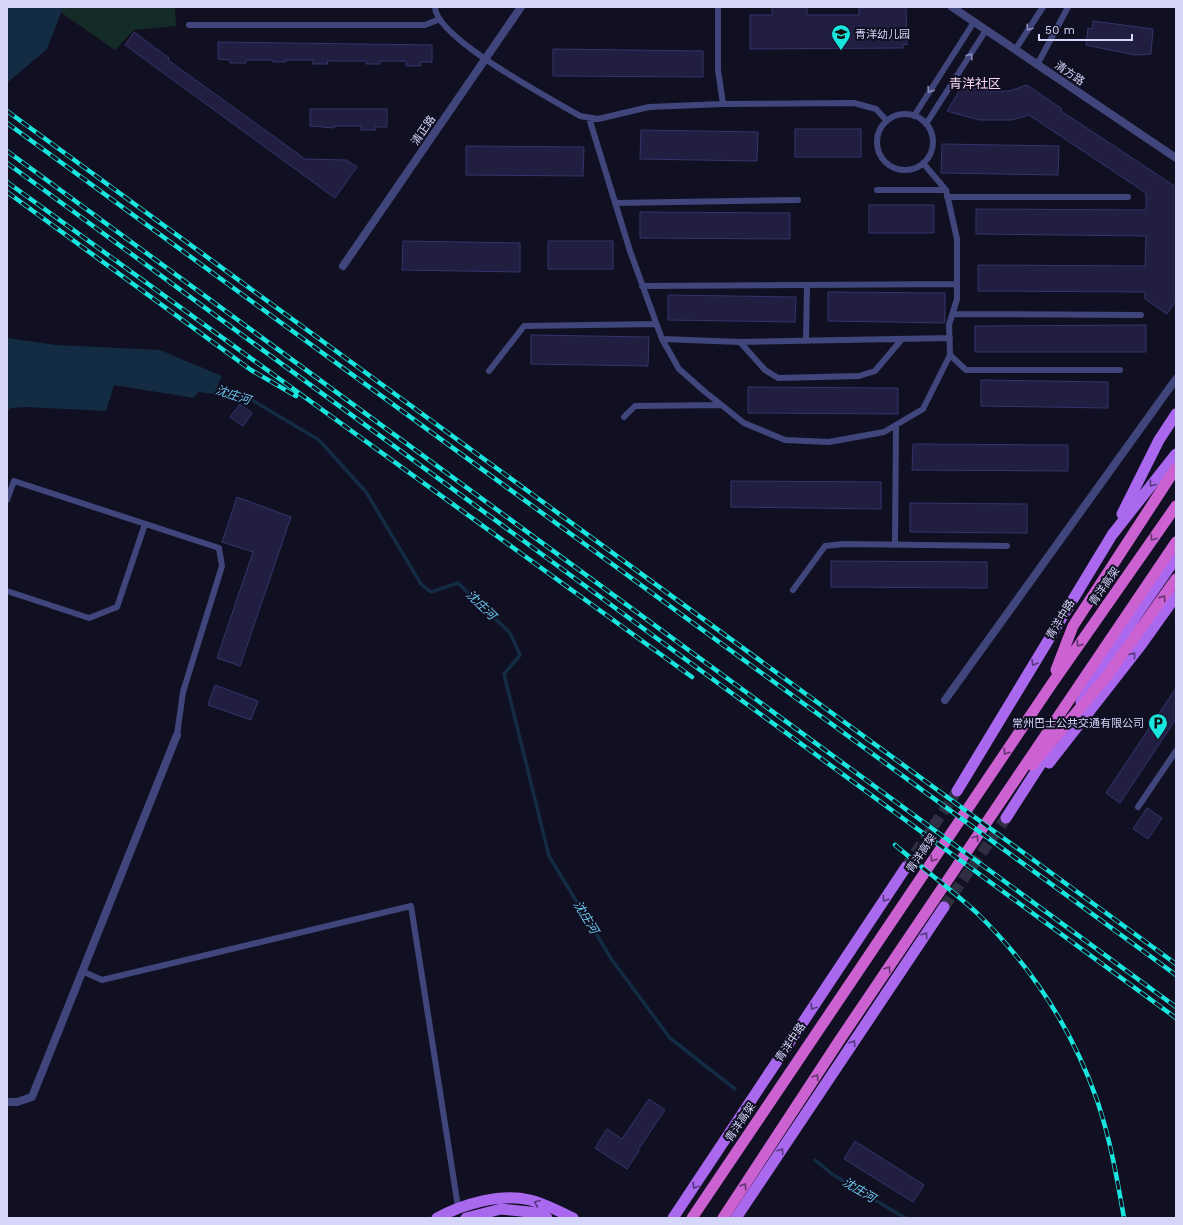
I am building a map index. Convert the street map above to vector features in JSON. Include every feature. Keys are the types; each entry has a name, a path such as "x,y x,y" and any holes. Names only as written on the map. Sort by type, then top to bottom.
{"highway":[{"path":"1051,685 1073,626 1176,468"},
{"name":"青洋高架","path":"692,1218 1051,685 1176,506"},
{"path":"723,1218 1176,542"},
{"path":"996,809 1107,676 1176,579"}],"main road":[{"path":"1112,535 1159,440 1176,414"},
{"name":"青洋中路","path":"957,792 1112,535 1176,454"},
{"path":"1176,558 1136,616 1006,818 1141,645 1176,596"},
{"name":"青洋中路","path":"673,1218 906,867"},
{"path":"736,1218 944,907"},
{"path":"437,1218 458,1207 496,1198 529,1200 573,1218"},
{"path":"466,1218 501,1209 539,1213 547,1218"}],"street":[{"name":"清正路","path":"343,266 521,7"},
{"name":"清方路","path":"952,7 1176,158"},
{"path":"945,700 1176,379"},
{"path":"7,1102 17,1102 32,1097 176,735"}],"lane":[{"path":"435,7 435,12 444,25 485,60 580,116 598,119 649,107 854,102 876,109 887,121"},
{"path":"718,7 718,70 723,104"},
{"path":"1015,50 1043,7"},
{"path":"1037,65 1068,7"},
{"path":"189,25 425,25 440,19"},
{"path":"914,116 974,22"},
{"path":"926,124 986,30"},
{"path":"899,115 914,116 930,128 933,137 933,147 929,156 923,163 915,168 905,170 896,168 887,163 878,148 877,140 879,131 887,121 899,115"},
{"path":"589,118 642,286 662,339 679,369 744,423 785,440 829,442 884,432 923,409 950,355 949,325 957,299 957,239 946,190 923,163"},
{"path":"877,190 946,190"},
{"path":"947,197 1128,197"},
{"path":"615,202 798,200"},
{"path":"642,286 957,284"},
{"path":"806,340 807,285"},
{"path":"953,314 1141,315"},
{"path":"489,371 524,326 656,324"},
{"path":"662,339 740,342 950,338"},
{"path":"740,342 765,370 778,378 785,378 859,376 875,371 902,339"},
{"path":"950,355 966,370 1120,370"},
{"path":"624,417 635,406 721,405"},
{"path":"895,545 896,425"},
{"path":"7,500 14,481 219,548 222,566 183,692 176,735"},
{"path":"7,591 89,618 117,607 145,524"},
{"path":"793,590 825,546 844,544 1007,546"},
{"path":"1138,807 1176,751"},
{"path":"82,972 102,980 411,906 458,1207"}],"green space":[{"path":"53,7 175,7 176,26 134,30 115,50"}],"water":[{"path":"7,7 61,7 62,10 47,49 7,83"},
{"path":"7,338 56,345 160,350 222,376 214,394 198,392 194,398 114,385 106,411 25,407 11,408 7,411"}],"building":[{"path":"772,7 807,7 807,15 859,15 859,7 906,7 907,45 903,44 903,48 750,49 750,15 772,15"},
{"path":"1093,21 1153,29 1151,54 1135,55 1086,45 1088,28 1092,29"},
{"path":"134,32 169,58 168,60 305,159 346,160 357,167 335,198 125,45"},
{"path":"218,42 432,45 432,62 420,62 421,66 406,66 406,61 380,61 380,64 366,64 366,61 327,61 328,64 313,64 313,60 286,60 286,62 273,62 273,60 246,60 246,63 230,63 230,60 218,59"},
{"path":"553,49 703,51 703,77 553,76"},
{"path":"963,85 987,91 1009,91 1027,85 1062,109 1061,111 1176,187 1176,301 1167,314 1145,299 1145,292 978,291 978,265 1145,266 1146,236 976,234 976,209 1146,210 1146,193 1029,115 1012,120 979,120 947,111"},
{"path":"310,109 387,109 387,127 375,127 376,130 361,130 361,126 334,126 334,128 310,126"},
{"path":"795,129 861,129 861,157 795,157"},
{"path":"641,130 758,132 757,161 640,159"},
{"path":"942,144 1059,146 1058,175 941,173"},
{"path":"466,146 584,147 583,176 466,175"},
{"path":"869,205 934,205 934,233 869,233"},
{"path":"640,212 790,213 790,239 640,238"},
{"path":"403,241 520,243 520,272 402,270"},
{"path":"548,241 613,241 613,269 548,269"},
{"path":"828,292 945,293 945,323 828,321"},
{"path":"668,295 796,297 795,322 668,320"},
{"path":"1146,325 1146,352 975,352 975,326"},
{"path":"531,335 649,337 648,366 531,364"},
{"path":"981,380 1108,382 1108,408 981,406"},
{"path":"748,387 898,388 898,414 748,413"},
{"path":"240,404 252,413 243,426 230,417"},
{"path":"913,444 1068,445 1068,471 912,470"},
{"path":"731,481 881,482 881,509 731,507"},
{"path":"237,497 291,517 240,666 217,658 253,552 222,542"},
{"path":"910,503 1027,504 1027,533 910,532"},
{"path":"831,561 987,562 987,588 831,587"},
{"path":"215,685 258,701 251,720 208,705"},
{"path":"1176,688 1176,719 1120,803 1106,793"},
{"path":"1147,808 1162,818 1148,839 1133,829"},
{"path":"649,1099 665,1110 627,1169 595,1148 607,1129 622,1139"},
{"path":"855,1141 924,1185 913,1202 844,1159"}],"waterway":[{"name":"沈庄河","path":"213,388 252,400 319,440 366,492 421,584 431,592 458,583 510,633 520,655 504,674 549,856 612,960 670,1038 735,1089"},
{"name":"沈庄河","path":"815,1160 832,1174 905,1218"}],"tunnel":[{"path":"906,867 957,791"},
{"path":"944,907 1006,818"}],"railway":[{"path":"7,111 1176,964"},
{"path":"7,123 1176,975"},
{"path":"7,151 1176,1007"},
{"path":"7,163 1176,1018"},
{"path":"7,182 692,677"},
{"path":"7,192 251,370 296,396"},
{"path":"895,845 977,913 1015,954 1048,999 1075,1048 1087,1074 1102,1114 1116,1173 1124,1218"}],"place":[{"name":"青洋幼儿园","path":"841,51"},
{"name":"常州巴士公共交通有限公司","path":"1158,740"}],"district":[{"name":"青洋社区","path":"975,83"}]}
